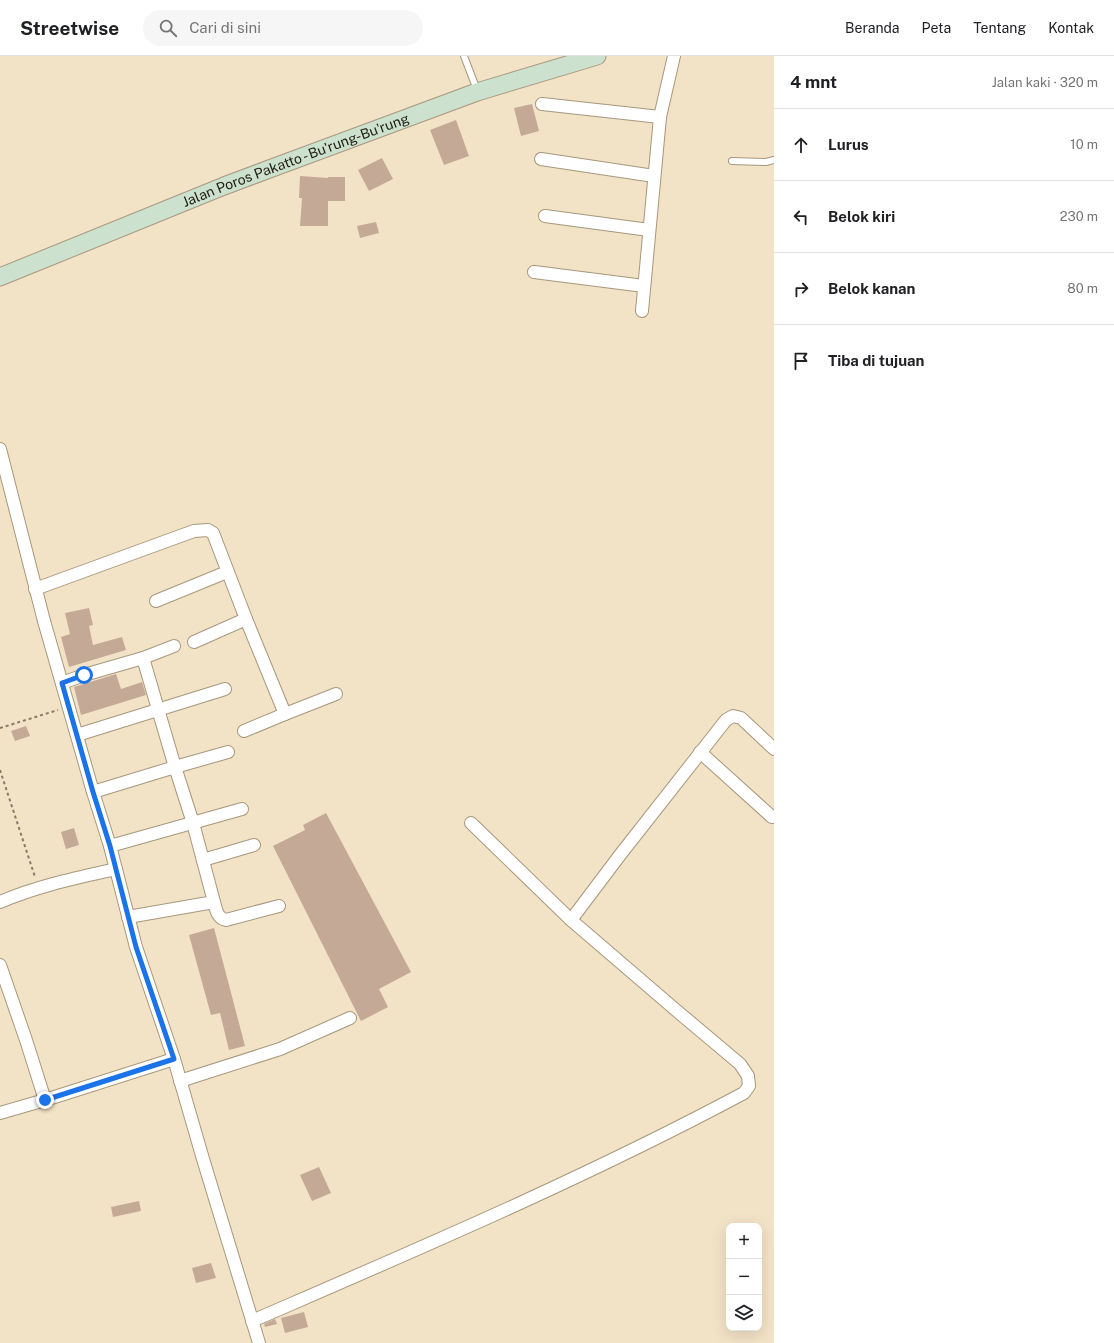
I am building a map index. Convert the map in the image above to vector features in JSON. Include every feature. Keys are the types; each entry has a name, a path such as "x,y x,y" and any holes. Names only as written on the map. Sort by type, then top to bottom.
{"main road":[{"name":"Jalan Poros Pakatto - Bu'rung-Bu'rung","path":"0,277 224,186 477,92 596,56"}],"street":[{"path":"642,311 660,118 674,56"},
{"path":"542,104 660,118"},
{"path":"541,159 654,176"},
{"path":"545,216 650,230"},
{"path":"534,272 644,286"},
{"path":"0,449 35,589 110,846 136,947 174,1059 259,1343"},
{"path":"35,589 177,536 201,529 208,530 213,533 227,572 285,714"},
{"path":"156,601 227,572"},
{"path":"194,642 246,619"},
{"path":"62,683 143,658 174,646"},
{"path":"143,658 174,767 193,823 219,916 226,920 279,906"},
{"path":"77,735 224,689"},
{"path":"244,731 336,694"},
{"path":"571,920 724,722 733,716 741,718 774,749"},
{"path":"93,792 228,752"},
{"path":"700,752 772,817"},
{"path":"110,846 242,809"},
{"path":"252,1322 422,1248 570,1180 700,1117 744,1092 749,1086 749,1080 740,1064 571,920 471,823"},
{"path":"203,860 254,845"},
{"path":"0,902 39,888 116,869"},
{"path":"128,917 214,902"},
{"path":"0,965 45,1100"},
{"path":"180,1081 280,1049 350,1018"},
{"path":"0,1113 174,1059"}],"lane":[{"path":"464,56 477,92"},
{"path":"732,161 766,162 774,160"}],"path":[{"path":"0,728 69,706"},
{"path":"0,770 39,888"}],"building":[{"path":"532,104 539,131 521,136 514,108"},
{"path":"456,120 469,156 444,165 430,130"},
{"path":"382,158 393,179 369,191 358,170"},
{"path":"300,176 328,178 345,177 345,201 328,201 328,226 300,226 302,198 299,198"},
{"path":"376,222 379,233 360,238 357,226"},
{"path":"89,608 93,625 89,626 93,645 122,637 126,650 69,667 61,637 70,634 65,613"},
{"path":"116,674 121,689 142,682 146,695 81,715 74,687"},
{"path":"26,726 30,736 15,741 11,731"},
{"path":"326,813 411,972 379,989 388,1007 361,1021 273,846 305,830 303,825"},
{"path":"74,828 79,845 66,849 61,832"},
{"path":"214,928 245,1046 229,1050 220,1013 211,1015 189,935"},
{"path":"319,1167 331,1193 312,1201 300,1175"},
{"path":"139,1201 141,1211 113,1217 111,1207"},
{"path":"211,1263 216,1278 196,1283 192,1268"},
{"path":"304,1312 308,1327 285,1333 281,1318"},
{"path":"275,1319 277,1324 265,1327 264,1324"}],"route":[{"path":"45,1100 174,1059 136,947 110,846 62,683 84,675"}]}
